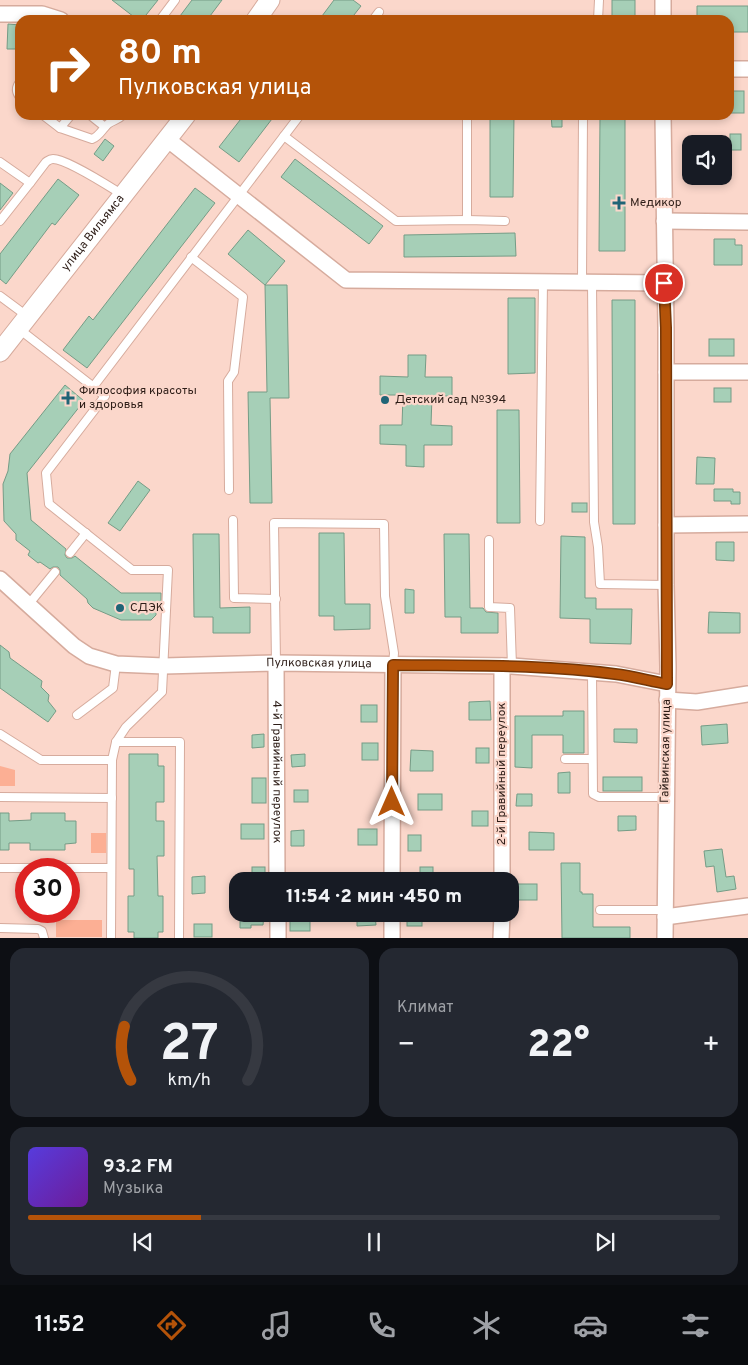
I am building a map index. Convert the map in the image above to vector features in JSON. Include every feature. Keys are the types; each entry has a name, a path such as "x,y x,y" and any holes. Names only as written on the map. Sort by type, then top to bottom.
{"street":[{"path":"260,15 270,0"},
{"path":"663,0 663,15"},
{"path":"0,14 45,15"},
{"path":"734,69 748,69"},
{"name":"улица Вильямса","path":"0,352 182,120"},
{"name":"Гайвинская улица","path":"663,120 667,684 665,938"},
{"path":"167,140 346,280 664,283"},
{"path":"664,221 748,222"},
{"path":"666,372 748,372"},
{"path":"666,525 748,524"},
{"name":"Пулковская улица","path":"0,580 74,646 89,656 116,664 164,666 276,663 506,666 616,674 667,684"},
{"name":"4-й Гравийный переулок","path":"276,663 277,872"},
{"path":"392,872 393,665"},
{"name":"2-й Гравийный переулок","path":"502,872 506,666"},
{"path":"667,700 697,702 748,694"},
{"path":"665,913 748,906"},
{"path":"278,922 278,938"},
{"path":"392,922 392,938"},
{"path":"501,938 502,922"}],"lane":[{"path":"164,15 176,0"},
{"path":"598,15 599,0"},
{"path":"50,120 60,128 92,139 96,138 110,122 118,120"},
{"path":"60,128 67,120"},
{"path":"96,120 105,127"},
{"path":"93,386 296,120"},
{"path":"467,120 467,220"},
{"path":"583,120 594,522 598,546 600,584 666,585"},
{"path":"284,136 396,221 505,221"},
{"path":"0,221 46,162 54,159 97,178 123,196"},
{"path":"0,162 30,183"},
{"path":"191,257 244,297 234,372 228,381 229,490"},
{"path":"540,521 543,282"},
{"path":"0,296 22,322 105,396 46,472 48,504 132,570 168,570 162,692 126,727 116,742 112,760 111,938"},
{"path":"232,520 234,598 276,600"},
{"path":"276,663 274,523 384,524 385,596 394,653 393,665"},
{"path":"70,553 86,534"},
{"path":"489,540 489,607 510,608 506,666"},
{"path":"28,606 55,572"},
{"path":"78,715 113,688 116,664"},
{"path":"592,672 592,790 595,796 666,797"},
{"path":"0,734 41,760 112,760"},
{"path":"116,742 180,742 179,938"},
{"path":"565,760 592,760"},
{"path":"0,797 112,798"},
{"path":"0,868 112,868"},
{"path":"600,910 665,913"},
{"path":"0,928 38,929 42,931 44,938"}],"shaded area":[{"path":"0,766 15,770 15,786 0,786"},
{"path":"91,833 106,833 106,853 91,853"},
{"path":"80,920 102,920 102,937 56,937 56,923 80,923"}],"building":[{"path":"112,0 158,0 146,15 132,15"},
{"path":"192,0 222,0 211,15 181,15"},
{"path":"334,0 353,0 361,6 354,15 323,15"},
{"path":"612,0 635,0 635,15 612,15"},
{"path":"697,6 748,6 748,32 734,32 734,15 697,15"},
{"path":"8,24 15,25 15,49 7,49"},
{"path":"734,91 744,91 744,113 734,113"},
{"path":"240,120 271,120 239,162 219,147"},
{"path":"490,120 514,120 513,197 490,197"},
{"path":"551,120 562,120 562,127 552,127"},
{"path":"600,120 625,120 625,251 599,251"},
{"path":"741,134 741,150 732,150 732,135 730,135"},
{"path":"105,139 114,146 103,161 94,154"},
{"path":"295,159 383,226 369,244 281,177"},
{"path":"58,179 79,195 55,225 52,223 6,284 0,279 0,254"},
{"path":"0,183 13,193 0,210"},
{"path":"195,188 215,203 87,368 63,350 89,316 93,320"},
{"path":"248,230 285,261 265,285 228,254"},
{"path":"515,233 516,256 404,257 404,235"},
{"path":"714,239 735,239 735,245 742,245 742,265 714,265"},
{"path":"265,285 287,285 289,398 270,398 272,503 250,503 248,392 267,392"},
{"path":"508,298 535,298 535,373 508,374"},
{"path":"612,300 635,300 635,524 613,524"},
{"path":"709,339 734,339 734,356 709,356"},
{"path":"408,355 426,355 425,377 452,377 452,396 432,396 431,425 452,426 452,445 424,445 424,467 406,466 406,445 380,444 380,425 402,425 403,395 380,395 380,376 408,377"},
{"path":"65,385 84,401 27,473 31,520 66,549 65,555 67,558 75,556 121,593 161,593 161,605 156,608 156,615 151,620 121,620 93,608 87,599 60,575 58,567 50,569 28,555 30,551 16,540 16,534 4,521 3,484 8,471 10,454"},
{"path":"714,388 731,388 731,402 714,402"},
{"path":"497,410 519,410 520,523 497,523"},
{"path":"697,457 715,458 714,484 696,484"},
{"path":"138,481 150,490 120,531 108,523"},
{"path":"714,489 733,489 733,492 740,492 740,504 731,504 731,501 714,501"},
{"path":"572,503 587,503 587,512 572,512"},
{"path":"319,533 344,533 345,604 370,604 370,629 334,630 334,616 319,616"},
{"path":"193,534 219,534 220,608 250,607 250,633 213,633 213,617 194,617"},
{"path":"444,534 469,534 470,608 483,608 486,612 498,613 498,633 461,633 461,617 445,617"},
{"path":"561,536 585,537 585,598 596,598 596,609 632,609 631,644 590,643 590,619 560,618"},
{"path":"716,542 734,542 734,561 716,560"},
{"path":"405,589 414,590 414,613 405,613"},
{"path":"709,612 740,613 740,633 708,633"},
{"path":"0,645 9,652 10,658 42,681 41,687 49,695 48,701 56,711 48,722 0,688"},
{"path":"490,701 491,720 469,720 469,702"},
{"path":"361,705 377,705 377,722 361,722"},
{"path":"563,711 584,711 584,753 563,753 563,735 532,735 532,768 515,767 515,716 563,716"},
{"path":"727,724 728,743 702,745 701,726"},
{"path":"614,729 637,729 637,743 614,742"},
{"path":"264,734 264,747 252,748 252,735"},
{"path":"362,743 378,743 378,760 362,760"},
{"path":"476,748 489,748 489,763 476,763"},
{"path":"411,750 433,751 433,771 410,771"},
{"path":"129,754 158,754 158,766 164,766 164,802 156,802 156,821 164,821 164,856 157,856 158,896 163,896 163,932 158,932 158,938 134,938 134,932 128,932 128,896 134,896 134,869 129,869"},
{"path":"305,754 305,766 292,767 291,755"},
{"path":"570,772 570,793 558,793 558,773"},
{"path":"603,777 642,777 642,791 603,791"},
{"path":"252,778 266,778 266,803 252,803"},
{"path":"294,790 308,790 308,802 294,802"},
{"path":"418,794 442,794 442,810 418,810"},
{"path":"517,794 532,794 532,806 516,806"},
{"path":"472,811 488,811 488,826 472,826"},
{"path":"0,813 9,813 9,821 31,820 31,813 65,813 65,821 76,821 76,843 65,844 65,850 30,850 30,843 9,843 9,850 0,850"},
{"path":"618,816 636,816 636,830 618,831"},
{"path":"241,824 264,824 264,839 241,839"},
{"path":"358,829 377,829 377,845 358,845"},
{"path":"304,830 304,846 291,846 291,831"},
{"path":"529,832 554,833 554,850 529,850"},
{"path":"408,835 421,835 421,851 408,851"},
{"path":"722,849 726,877 734,876 736,889 717,892 714,866 706,867 704,851"},
{"path":"561,863 580,863 580,892 582,894 593,894 593,927 630,927 630,938 562,938"},
{"path":"252,867 265,867 265,872 252,872"},
{"path":"420,867 433,867 433,872 420,872"},
{"path":"205,876 205,893 192,894 192,877"},
{"path":"519,884 537,884 537,900 519,900"},
{"path":"240,922 263,922 263,925 251,925 251,928 240,928"},
{"path":"290,922 310,922 310,931 290,931"},
{"path":"357,922 376,922 376,925 357,926"},
{"path":"407,922 422,922 422,926 407,926"},
{"path":"194,924 212,924 212,937 194,937"}],"place":[{"name":"Медикор","path":"619,203"},
{"name":"Философия красоты и здоровья","path":"68,398"},
{"name":"Детский сад №394","path":"385,400"},
{"name":"СДЭК","path":"120,608"}],"route":[{"path":"392,802 393,665 512,666 616,674 667,684 666,328 664,283"}]}
